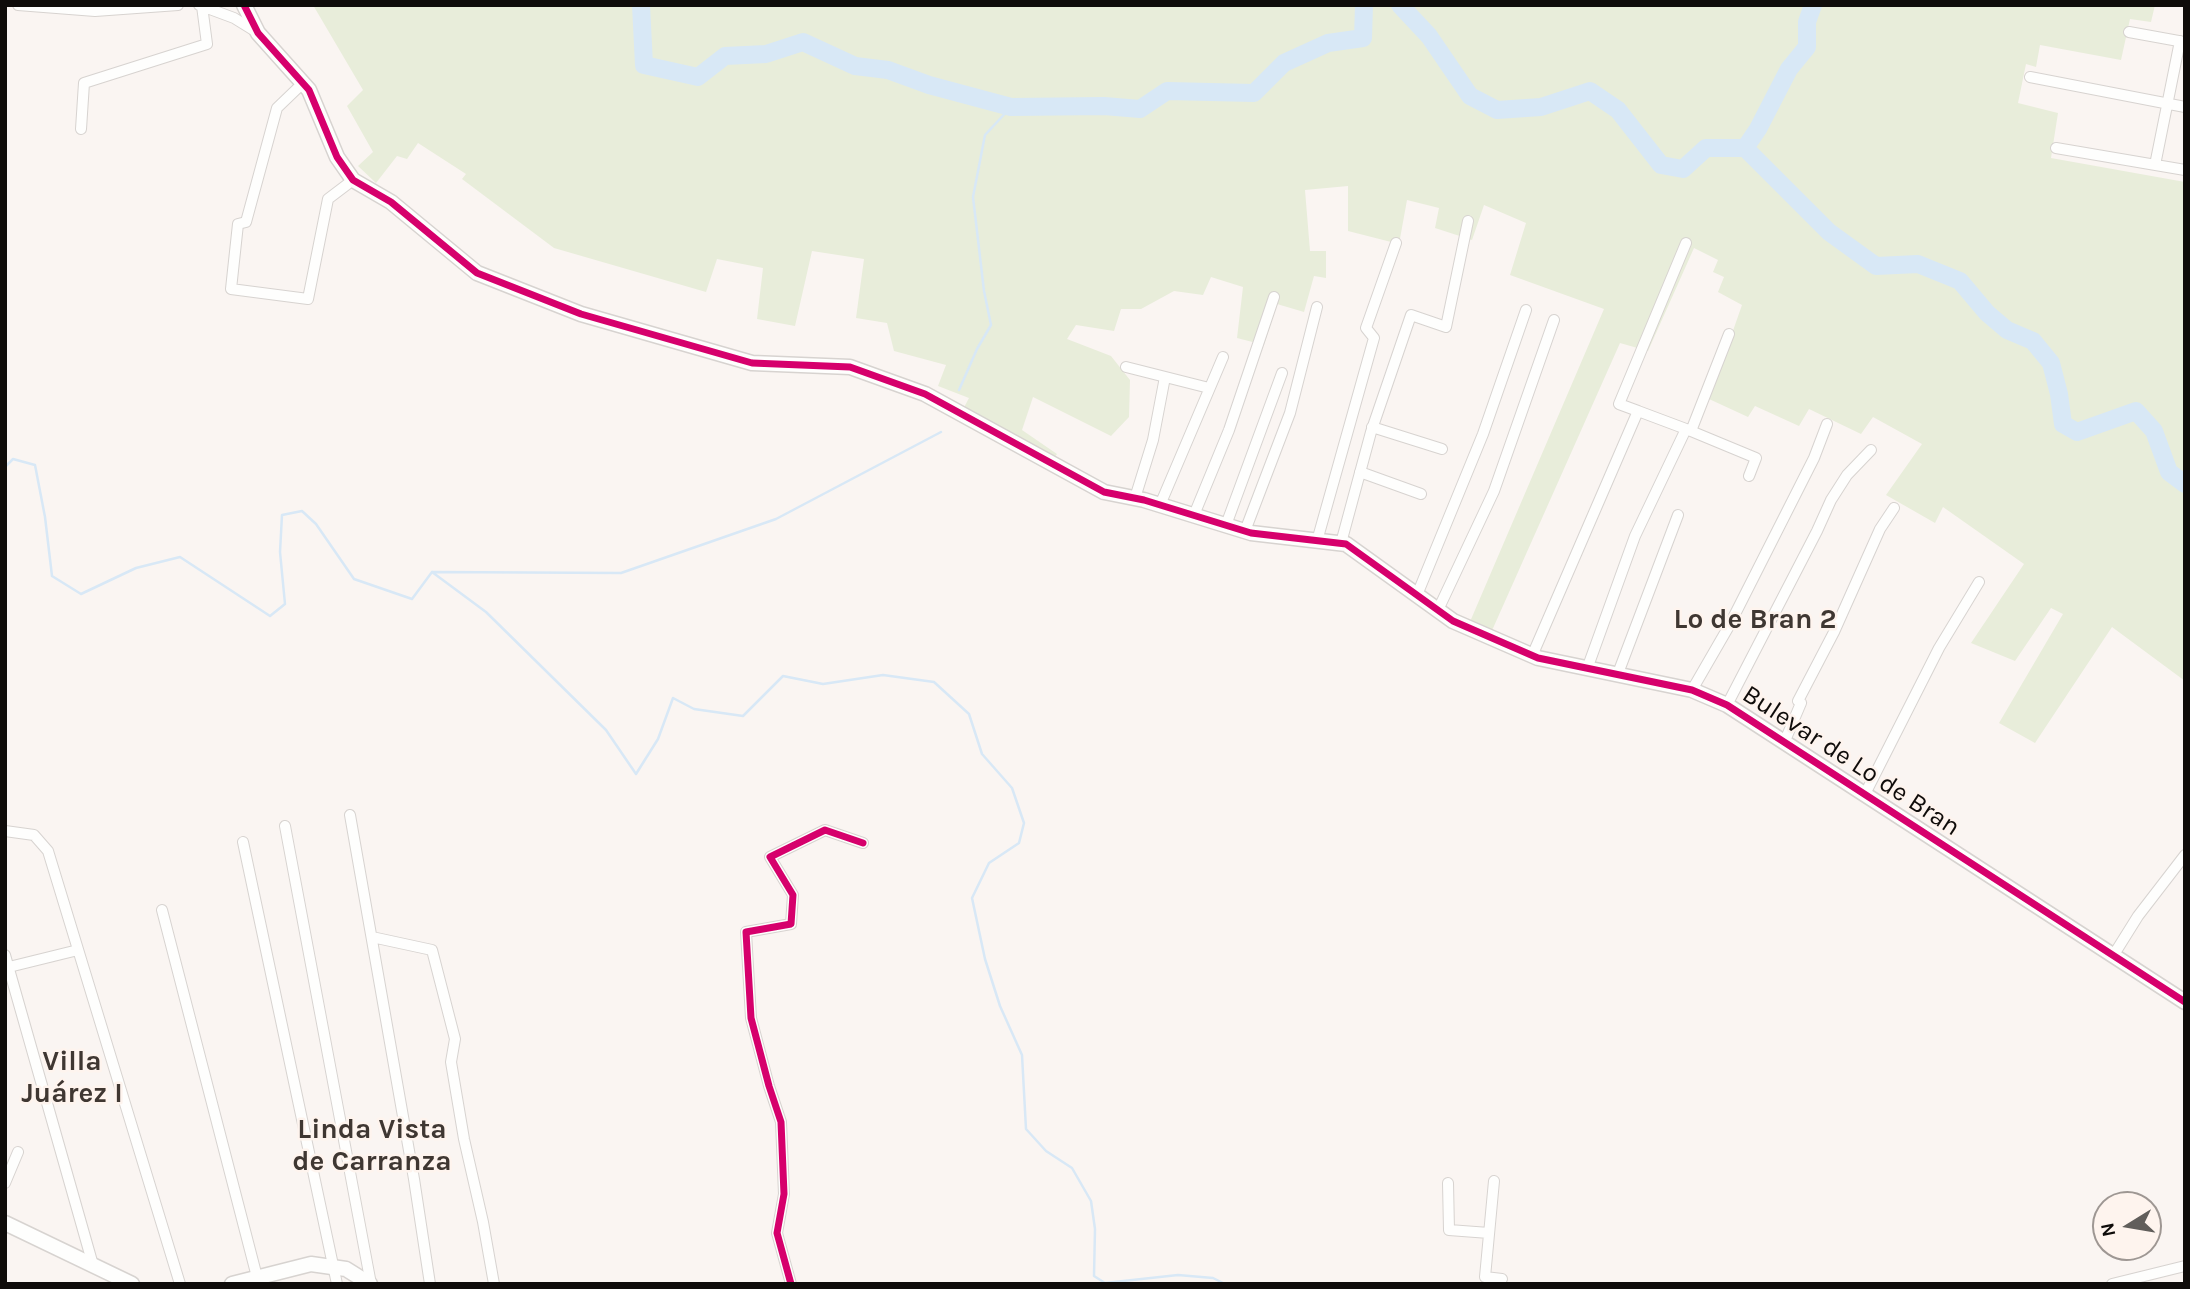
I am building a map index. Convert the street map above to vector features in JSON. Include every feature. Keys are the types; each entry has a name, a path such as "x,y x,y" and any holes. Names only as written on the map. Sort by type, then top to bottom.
{"street":[{"path":"18,5 95,11 178,5"},
{"name":"Bulevar de Lo de Bran","path":"244,5 258,33 309,90 337,157 353,180 391,202 477,273 581,314 752,363 850,367 925,394 1104,492 1135,498 1245,531 1346,544 1453,621 1532,656 1692,690 1727,705 2185,1002"},
{"path":"81,129 84,83 207,44 200,6 234,18 258,33"},
{"path":"2129,32 2182,42 2155,165"},
{"path":"2030,77 2185,107"},
{"path":"303,83 277,108 246,222 238,224 231,289 308,299 328,199 353,180"},
{"path":"2056,148 2185,170"},
{"path":"1341,544 1372,427 1411,315 1446,327 1468,221"},
{"path":"1317,541 1374,338 1366,328 1396,243"},
{"path":"1686,243 1619,404 1756,458 1749,476"},
{"path":"1194,515 1229,430 1274,297"},
{"path":"1245,531 1290,413 1317,307"},
{"path":"1417,595 1483,433 1525,310"},
{"path":"1438,611 1494,491 1553,320"},
{"path":"1587,669 1635,536 1689,430 1729,334"},
{"path":"1160,505 1223,358"},
{"path":"1126,367 1209,388"},
{"path":"1226,525 1282,373"},
{"path":"1135,498 1153,440 1165,377"},
{"path":"1532,656 1638,411"},
{"path":"1692,690 1742,602 1814,458 1827,424"},
{"path":"1372,427 1442,449"},
{"path":"1727,705 1831,500 1847,475 1871,450"},
{"path":"1360,472 1421,494"},
{"path":"1784,743 1801,703 1798,701 1834,632 1880,530 1894,508"},
{"path":"1618,676 1678,515"},
{"path":"1865,794 1939,648 1979,582"},
{"path":"350,815 430,1284"},
{"path":"285,826 371,1284"},
{"path":"791,1284 777,1233 784,1194 782,1122 769,1086 751,1018 746,932 791,924 793,895 770,857 825,830 863,843"},
{"path":"5,831 34,835 48,851 180,1284"},
{"path":"243,842 337,1284"},
{"path":"2113,956 2138,916 2182,863"},
{"path":"162,909 257,1277"},
{"path":"372,937 432,950 455,1039 451,1062 494,1284"},
{"path":"9,967 78,950"},
{"path":"5,956 93,1265"},
{"path":"5,1182 18,1152"},
{"path":"1494,1181 1485,1277 1502,1279"},
{"path":"1448,1183 1449,1230 1489,1233"},
{"path":"5,1223 132,1284"},
{"path":"232,1284 311,1264 346,1269 371,1284"},
{"path":"2112,1284 2185,1266"}],"green space":[{"path":"313,5 2155,5 2151,22 2130,19 2121,60 2040,45 2036,67 2026,64 2018,103 2058,113 2051,158 2185,182 2185,681 2112,627 2035,743 1999,723 2063,614 2051,608 2015,661 1971,643 2024,564 1943,507 1935,523 1886,495 1922,444 1873,417 1861,434 1809,409 1799,426 1755,406 1748,417 1709,399 1742,305 1718,292 1724,277 1713,272 1718,260 1694,248 1648,351 1620,343 1490,635 1469,624 1604,309 1510,275 1526,223 1484,205 1472,240 1435,228 1439,208 1407,200 1399,244 1348,231 1348,186 1305,190 1310,251 1326,251 1326,278 1314,276 1304,312 1277,304 1264,345 1237,338 1243,287 1211,277 1203,295 1174,291 1141,309 1121,309 1114,331 1076,325 1067,339 1111,356 1130,380 1129,417 1111,436 1033,397 1022,430 1057,454 1048,466 959,417 969,398 938,386 946,365 894,351 887,323 856,318 864,259 812,251 795,326 757,319 763,268 717,259 706,292 554,248 462,179 466,174 418,143 407,159 397,156 376,183 358,166 373,152 347,106 363,90"}],"waterway":[{"path":"641,5 644,65 698,77 725,56 766,54 803,42 855,66 888,70 929,85 1011,107 1104,106 1140,109 1167,91 1254,93 1284,63 1328,43 1363,38 1364,5"},
{"path":"1400,5 1429,36 1470,96 1497,110 1541,107 1590,91 1618,110 1661,165 1683,169 1706,148 1745,148 1758,129 1789,69 1807,47 1807,22 1813,5"},
{"path":"959,390 991,325 984,291 973,197 985,135 1011,107"},
{"path":"1745,148 1829,232 1876,266 1918,264 1960,281 1987,313 2007,330 2033,341 2051,363 2063,424 2077,432 2136,411 2154,431 2169,472 2185,484"},
{"path":"432,572 621,573 776,519 941,432"},
{"path":"5,467 13,459 35,465 52,576 81,594 136,568 180,557 270,616 285,604 280,552 282,515 302,511 316,524 354,579 412,599 432,572 486,612 606,730 636,774 658,739 673,698 694,709 743,716 783,676 823,684 883,675 934,682 969,714 982,754 1012,788 1024,823 1019,843 989,863 972,898 985,959 1000,1006 1022,1055 1026,1129 1046,1151 1072,1168 1091,1201 1095,1229 1094,1276 1105,1283 1178,1275 1213,1278 1225,1284"}],"cycle path":[{"path":"244,5 258,33 309,90 337,157 353,180 391,202 477,273 581,314 752,363 850,367 925,394 1104,492 1144,500 1251,533 1346,544 1453,621 1538,658 1692,690 1727,705 2185,1002"},
{"path":"791,1284 777,1233 784,1194 781,1122 751,1018 746,932 791,924 793,895 770,857 825,830 863,843"}],"district":[{"name":"Lo de Bran 2","path":"1755,620"},
{"name":"Villa Juárez I","path":"72,1078"},
{"name":"Linda Vista de Carranza","path":"372,1146"}]}
